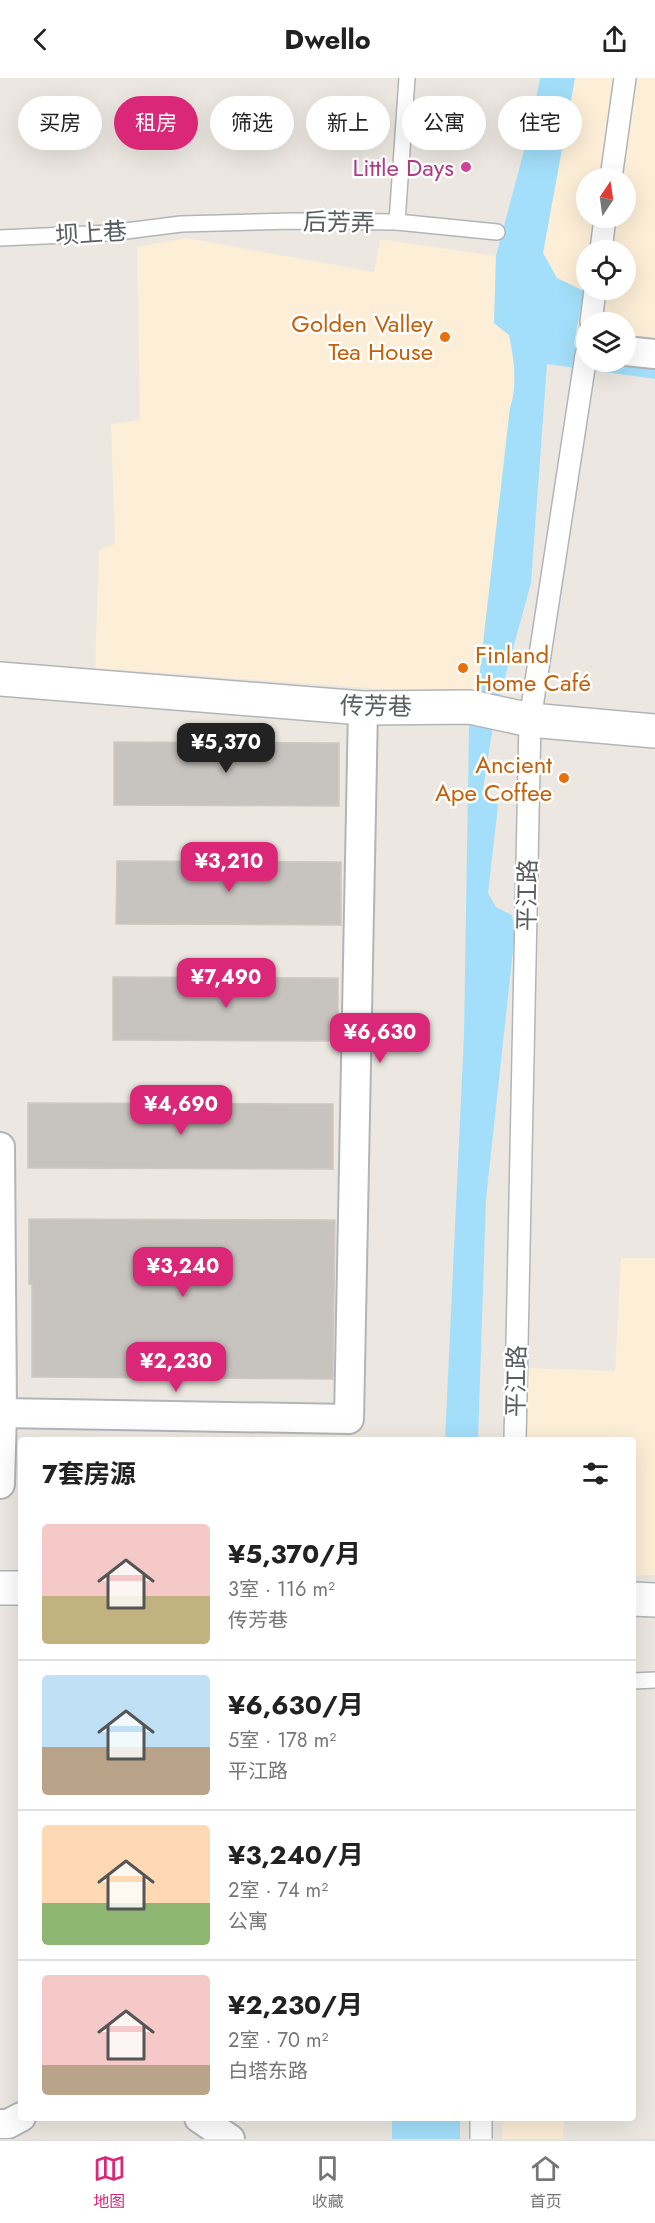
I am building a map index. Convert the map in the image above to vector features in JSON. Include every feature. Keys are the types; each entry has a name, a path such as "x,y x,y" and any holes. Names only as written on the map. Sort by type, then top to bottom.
{"street":[{"path":"612,168 625,78"},
{"path":"636,352 655,354"},
{"name":"平江路","path":"514,1437 515,717 583,372"},
{"name":"传芳巷","path":"0,679 363,708 470,707 515,717 655,731"},
{"path":"1,1413 349,1419 363,708"},
{"path":"0,1147 0,1484"},
{"path":"0,1588 18,1588"},
{"path":"636,1599 655,1600"},
{"path":"0,2124 8,2124 18,2119"},
{"path":"203,2121 230,2139"},
{"path":"481,2121 481,2139"}],"lane":[{"path":"397,222 407,78"},
{"name":"后芳弄","path":"181,224 292,221 397,222 497,232"},
{"name":"坝上巷","path":"0,238 110,233 181,224"},
{"path":"636,1681 655,1680"}],"shaded area":[{"path":"575,78 616,78 603,168 576,168 576,228 594,228 593,240 576,240 576,287 557,278 543,253 562,150 582,150 582,96 572,96"},
{"path":"636,78 655,78 655,346 636,345 636,312 600,312 601,300 636,300 636,240 611,240 612,228 636,228 636,168 622,168"},
{"path":"186,238 374,272 380,239 496,256 494,323 509,335 514,358 514,396 510,408 477,696 95,668 99,550 115,544 111,424 140,420 137,247"},
{"path":"621,1258 655,1258 655,1575 636,1575 636,1437 525,1437 525,1368 615,1371"},
{"path":"503,2121 564,2121 563,2139 502,2139"}],"water":[{"path":"540,78 575,78 572,96 536,96"},
{"path":"524,150 562,150 543,253 557,278 576,287 576,300 582,300 580,312 576,312 574,343 576,368 547,364 531,583 495,714 483,789 485,795 495,798 498,806 488,893 496,907 512,915 515,932 486,1199 478,1437 445,1437 464,1035 469,726 477,696 515,381 509,335 494,323 496,256"},
{"path":"655,360 655,379 605,372 636,372 636,361"},
{"path":"392,2121 460,2121 460,2139 392,2139"}],"building":[{"path":"114,742 339,743 339,806 114,805"},
{"path":"117,861 341,862 341,925 116,924"},
{"path":"113,977 338,978 338,1041 113,1040"},
{"path":"28,1103 333,1104 333,1169 28,1168"},
{"path":"29,1219 335,1220 333,1379 32,1377"}],"place":[{"name":"Little Days","path":"466,167"},
{"name":"Golden Valley Tea House","path":"445,337"},
{"name":"Finland Home Café","path":"463,668"},
{"name":"Ancient Ape Coffee","path":"564,778"}]}
